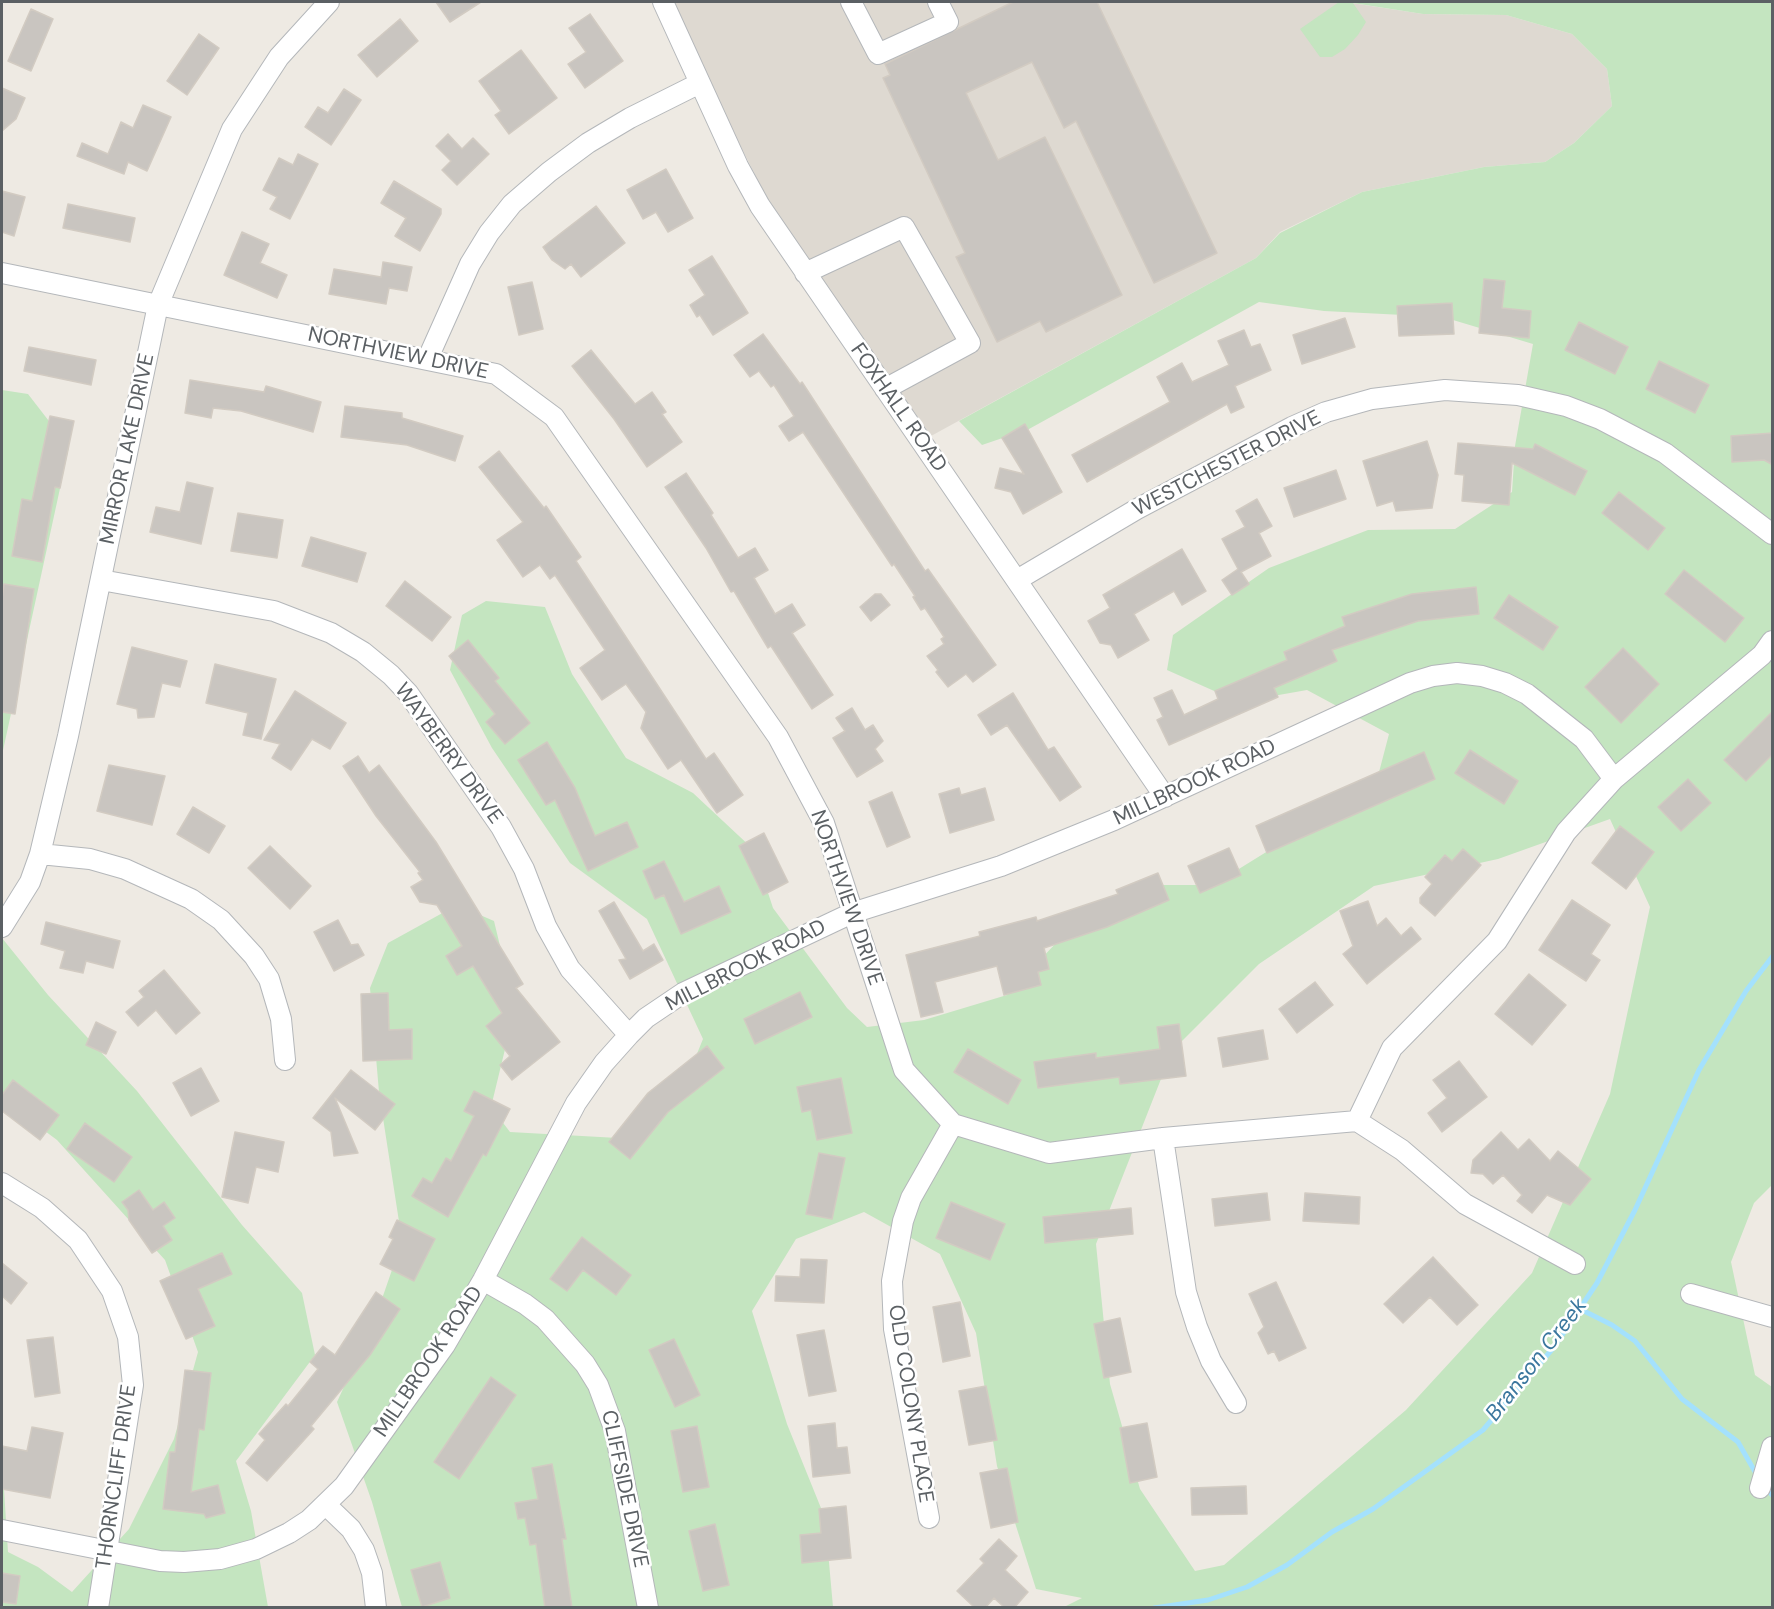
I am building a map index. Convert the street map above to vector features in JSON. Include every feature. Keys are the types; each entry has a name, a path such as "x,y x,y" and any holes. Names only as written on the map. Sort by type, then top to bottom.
{"street":[{"name":"MIRROR LAKE DRIVE","path":"2,927 26,890 40,854 101,580 158,305 232,129 279,57 329,2"},
{"name":"FOXHALL ROAD","path":"663,2 760,206 1165,797"},
{"path":"851,2 878,54 948,22 938,2"},
{"path":"428,358 470,264 489,233 512,204 588,143 630,118 700,83"},
{"path":"805,273 904,227 970,343 885,389"},
{"name":"NORTHVIEW DRIVE","path":"2,273 428,358 496,374 554,417 778,737 824,823 904,1070 953,1124"},
{"name":"WESTCHESTER DRIVE","path":"1017,580 1137,509 1292,427 1326,412 1372,399 1445,390 1518,395 1566,406 1600,419 1665,453 1773,534"},
{"name":"WAYBERRY DRIVE","path":"101,580 274,611 331,633 363,652 391,675 408,693 501,826 524,869 550,934 570,969 629,1035"},
{"path":"1357,1121 1392,1048 1497,941 1566,832 1614,779 1762,655 1773,641"},
{"name":"MILLBROOK ROAD","path":"2,1530 160,1561 220,1559 256,1549 289,1533 326,1505 344,1486 445,1345 483,1281 576,1102 604,1063 629,1035 646,1018 683,993 852,913 1001,866 1165,797 1410,683 1433,676 1482,675 1505,682 1527,694 1584,740 1614,779"},
{"path":"40,854 90,859 125,869 191,899 221,920 255,956 269,979 281,1019 285,1060"},
{"path":"953,1124 1049,1153 1163,1138 1357,1121 1402,1150 1465,1204 1575,1264"},
{"name":"OLD COLONY PLACE","path":"929,1518 894,1329 892,1281 903,1221 911,1198 953,1124"},
{"path":"1163,1138 1186,1292 1211,1361 1236,1403"},
{"name":"THORNCLIFF DRIVE","path":"2,1183 42,1208 78,1240 100,1269 122,1313 128,1337 133,1385 98,1608"},
{"name":"CLIFFSIDE DRIVE","path":"483,1281 525,1304 545,1319 579,1357 597,1385 615,1431 648,1608"},
{"path":"1691,1294 1773,1317"},
{"path":"1760,1488 1773,1447"},
{"path":"326,1505 351,1529 364,1550 372,1573 376,1608"}],"shaded area":[{"path":"673,2 1345,2 1423,14 1506,15 1572,34 1607,69 1612,106 1574,143 1545,162 1484,167 1362,192 1280,232 1256,258 931,436 773,210 708,82"}],"green space":[{"path":"1339,2 1772,2 1772,1185 1754,1203 1731,1262 1755,1375 1772,1387 1772,1607 1064,1607 1082,1598 1036,1589 997,1466 976,1333 940,1254 864,1212 796,1239 752,1311 787,1424 825,1518 833,1607 402,1607 372,1502 337,1402 375,1319 402,1241 379,1092 370,988 388,943 457,905 494,921 515,1008 491,1107 510,1132 618,1138 685,1083 703,1039 647,919 570,863 492,748 450,670 462,615 486,601 545,607 572,674 626,758 693,793 754,850 773,908 847,1008 867,1027 924,1020 1007,995 1073,925 1130,885 1213,885 1305,828 1378,776 1389,734 1307,690 1239,702 1167,670 1173,635 1269,568 1368,530 1455,529 1512,492 1515,446 1533,344 1443,317 1324,311 1259,302 1029,429 982,445 959,421 1256,258 1280,233 1362,192 1484,167 1545,162 1574,143 1612,106 1607,69 1572,34 1506,15 1423,14 1353,3 1366,22 1345,49 1332,57 1320,57 1300,29","holes":["1610,819 1650,907 1610,1094 1532,1273 1406,1410 1224,1565 1195,1571 1140,1489 1110,1384 1096,1244 1172,1051 1259,964 1374,886 1498,859"]},
{"path":"2,390 28,394 69,447 2,755"},
{"path":"2,938 48,995 137,1091 242,1225 302,1293 315,1355 236,1461 251,1511 268,1607 2,1607 2,1458 8,1552 38,1567 72,1592 129,1529 174,1439 198,1352 165,1260 57,1140 2,1099"}],"building":[{"path":"436,2 481,2 450,22"},
{"path":"1013,2 1097,2 1217,253 1154,283 1076,121 1064,128 1032,62 966,93 998,160 1045,137 1122,295 1046,332 1040,321 997,342 956,257 965,253 883,78 890,75 885,64"},
{"path":"31,9 53,19 31,71 8,61"},
{"path":"590,14 623,61 585,88 568,64 586,52 569,28"},
{"path":"400,19 418,41 377,77 358,55"},
{"path":"199,34 219,48 187,95 167,81"},
{"path":"521,50 557,98 509,134 495,115 501,111 479,81"},
{"path":"2,88 25,98 16,119 2,131"},
{"path":"344,89 361,100 331,145 305,127 318,107 328,113"},
{"path":"143,105 171,117 147,171 128,162 124,174 77,156 82,143 108,154 121,122 133,128"},
{"path":"448,134 462,149 473,138 489,154 457,185 442,170 451,161 436,146"},
{"path":"298,154 318,164 290,219 270,209 277,197 263,190 279,158 293,165"},
{"path":"666,169 693,218 668,232 656,212 643,219 627,190"},
{"path":"394,181 441,209 441,214 420,251 395,236 406,218 381,203"},
{"path":"2,191 25,197 14,236 2,232"},
{"path":"68,204 135,218 130,242 63,228"},
{"path":"596,206 625,243 581,277 571,264 565,269 552,260 543,247"},
{"path":"242,232 269,244 260,263 287,275 277,298 224,275"},
{"path":"712,256 748,313 713,335 700,315 697,317 690,305 705,295 689,270"},
{"path":"383,262 412,267 407,291 389,288 386,304 329,294 334,269 381,277"},
{"path":"1484,279 1505,281 1502,308 1531,311 1529,338 1479,333"},
{"path":"532,282 543,329 519,335 508,287"},
{"path":"1452,303 1454,334 1399,336 1397,306"},
{"path":"1345,318 1355,347 1302,364 1293,335"},
{"path":"1579,322 1628,347 1615,374 1565,350"},
{"path":"1244,330 1251,347 1260,344 1271,370 1235,386 1244,407 1231,413 1227,404 1087,482 1072,455 1170,402 1157,377 1182,363 1192,382 1229,365 1218,341"},
{"path":"763,334 800,384 802,382 925,571 928,569 996,665 973,682 966,674 948,687 936,672 938,670 927,656 944,644 941,639 944,637 925,608 921,610 913,597 915,596 894,564 892,566 803,432 789,441 779,426 794,416 774,385 771,387 759,371 750,377 734,355"},
{"path":"29,347 96,360 91,385 24,371"},
{"path":"591,350 635,404 652,392 666,412 662,414 682,442 647,467 614,419 572,366"},
{"path":"1659,361 1709,385 1695,413 1646,389"},
{"path":"190,380 264,392 266,386 321,402 313,432 241,411 213,408 211,418 185,413"},
{"path":"345,406 402,413 402,418 463,436 455,461 407,445 341,437"},
{"path":"50,416 74,421 60,488 55,487 42,562 12,556 22,499 32,501"},
{"path":"1025,424 1062,492 1023,514 1011,492 995,488 1000,468 1024,474 1002,438"},
{"path":"1773,433 1773,465 1764,460 1732,462 1731,436"},
{"path":"1427,441 1438,475 1432,508 1396,511 1393,501 1377,506 1363,461"},
{"path":"1458,443 1533,449 1535,444 1587,471 1575,495 1512,463 1509,505 1462,501 1464,475 1455,474"},
{"path":"499,451 544,508 546,506 581,557 576,561 706,759 714,753 743,795 717,813 681,760 668,769 641,728 646,712 626,684 602,700 580,668 605,650 555,575 550,579 540,565 523,577 497,540 523,522 479,467"},
{"path":"1336,470 1346,499 1294,517 1284,488"},
{"path":"686,473 713,513 711,515 738,558 755,548 768,570 754,578 775,614 792,604 805,625 792,633 833,695 812,709 771,646 768,648 734,591 731,592 706,548 665,487"},
{"path":"187,482 213,488 201,544 150,532 156,507 180,512"},
{"path":"1619,492 1665,528 1648,550 1602,513"},
{"path":"1257,499 1272,526 1259,533 1271,556 1241,572 1249,584 1232,595 1222,580 1238,569 1222,539 1245,527 1236,511"},
{"path":"238,513 283,520 277,558 231,551"},
{"path":"311,537 366,553 357,582 302,566"},
{"path":"1182,549 1206,591 1182,605 1174,591 1134,614 1149,640 1118,658 1111,645 1100,643 1088,621 1110,608 1103,595"},
{"path":"1684,570 1744,618 1725,642 1665,594"},
{"path":"405,581 451,617 432,641 386,606"},
{"path":"4,584 34,589 15,714 2,712"},
{"path":"1476,587 1479,614 1418,621 1332,650 1337,661 1274,688 1278,697 1169,745 1157,720 1163,717 1154,698 1172,690 1184,715 1218,699 1215,691 1287,660 1284,652 1345,626 1342,617 1412,594"},
{"path":"875,594 881,594 890,605 871,621 860,607"},
{"path":"1509,595 1558,627 1543,650 1494,618"},
{"path":"468,640 499,678 495,681 530,723 505,744 486,722 495,714 449,656"},
{"path":"132,647 187,661 180,687 162,683 154,717 138,718 137,709 117,704"},
{"path":"1623,648 1659,684 1621,723 1585,687"},
{"path":"215,664 276,679 261,739 243,735 248,713 206,703"},
{"path":"295,691 346,723 330,749 312,739 291,770 272,758 280,744 264,740"},
{"path":"1013,693 1048,750 1054,747 1081,787 1060,801 1007,725 991,735 978,715"},
{"path":"852,708 865,730 873,725 883,741 875,749 883,761 857,777 833,738 845,731 836,718"},
{"path":"1773,711 1773,754 1746,781 1724,760"},
{"path":"547,742 575,788 595,836 627,822 638,847 588,871 555,800 546,805 518,760"},
{"path":"1470,750 1518,781 1504,804 1455,773"},
{"path":"1424,752 1435,779 1267,853 1256,826"},
{"path":"358,756 369,773 379,765 436,842 523,984 516,988 560,1042 512,1080 500,1065 510,1056 486,1026 502,1013 473,966 457,975 446,956 462,946 437,905 420,902 411,887 423,880 418,873 420,872 376,816 343,766"},
{"path":"109,765 165,776 152,825 97,811"},
{"path":"1688,779 1711,803 1681,831 1658,807"},
{"path":"959,788 961,795 985,788 994,820 950,833 939,794"},
{"path":"892,792 910,837 887,847 869,802"},
{"path":"193,807 225,826 209,853 177,834"},
{"path":"1620,826 1654,852 1626,889 1592,863"},
{"path":"764,833 788,882 763,895 739,846"},
{"path":"270,846 311,886 290,909 248,868"},
{"path":"1229,848 1241,875 1200,893 1188,866"},
{"path":"1463,849 1481,865 1435,916 1420,903 1420,898 1432,884 1425,877 1445,855 1452,861"},
{"path":"664,861 684,902 719,886 731,912 681,934 664,895 655,899 643,871"},
{"path":"1158,873 1169,900 1107,927 1044,948 1049,969 1038,972 1041,985 1004,995 997,966 935,982 943,1012 921,1017 906,955 980,936 979,932 1036,917 1037,921 1118,894 1116,890"},
{"path":"1572,900 1610,925 1591,954 1600,960 1586,981 1539,950"},
{"path":"1368,901 1377,926 1386,918 1401,936 1411,927 1421,939 1367,984 1343,954 1353,946 1340,911"},
{"path":"614,902 643,951 654,944 663,960 630,979 619,960 626,959 599,911"},
{"path":"338,920 351,945 358,944 364,955 334,971 314,932"},
{"path":"46,922 120,941 113,968 86,961 83,973 60,968 65,951 41,944"},
{"path":"164,970 200,1013 176,1034 156,1010 138,1026 126,1012 144,997 139,991"},
{"path":"1529,974 1566,1005 1532,1045 1495,1014"},
{"path":"1315,982 1333,1005 1297,1033 1279,1009"},
{"path":"800,992 812,1017 755,1044 744,1019"},
{"path":"388,993 389,1030 412,1029 412,1059 363,1061 361,994"},
{"path":"96,1022 116,1032 106,1054 86,1045"},
{"path":"1179,1024 1186,1076 1120,1084 1119,1077 1038,1088 1034,1062 1096,1053 1096,1058 1160,1049 1157,1027"},
{"path":"1263,1030 1268,1059 1223,1067 1218,1038"},
{"path":"707,1046 724,1068 668,1112 630,1159 609,1142 648,1093"},
{"path":"968,1049 1021,1080 1008,1104 954,1072"},
{"path":"1459,1061 1487,1097 1442,1132 1428,1113 1447,1098 1433,1080"},
{"path":"201,1068 219,1101 191,1116 173,1083"},
{"path":"351,1070 395,1104 375,1130 335,1098 358,1153 334,1156 331,1132 313,1118"},
{"path":"841,1078 852,1133 817,1140 811,1110 802,1112 797,1087"},
{"path":"13,1080 59,1115 40,1140 2,1111 2,1095"},
{"path":"474,1091 510,1109 486,1156 483,1154 448,1217 412,1196 423,1178 432,1183 446,1158 451,1161 474,1116 464,1111"},
{"path":"85,1123 132,1157 114,1182 67,1149"},
{"path":"235,1132 284,1142 278,1172 256,1167 248,1203 222,1197"},
{"path":"1501,1132 1518,1150 1529,1139 1550,1161 1558,1151 1591,1179 1570,1205 1547,1195 1532,1213 1517,1201 1522,1195 1503,1175 1493,1184 1483,1174 1471,1173 1473,1160"},
{"path":"819,1153 845,1158 832,1219 806,1214"},
{"path":"139,1190 153,1210 164,1202 175,1218 163,1226 172,1240 152,1253 129,1220 128,1210 122,1202"},
{"path":"1267,1193 1270,1220 1215,1226 1212,1199"},
{"path":"1305,1193 1360,1197 1359,1224 1303,1221"},
{"path":"951,1202 1005,1224 990,1260 936,1238"},
{"path":"1131,1208 1133,1234 1045,1243 1043,1217"},
{"path":"397,1220 435,1239 414,1281 380,1264 393,1239 389,1237"},
{"path":"582,1237 631,1275 616,1295 583,1270 567,1291 550,1279"},
{"path":"222,1253 232,1274 198,1289 215,1326 186,1339 160,1281"},
{"path":"1433,1257 1478,1305 1457,1325 1430,1297 1403,1323 1384,1304"},
{"path":"801,1259 827,1260 824,1303 775,1301 776,1276 800,1277"},
{"path":"2,1263 27,1283 11,1304 2,1296"},
{"path":"1276,1282 1306,1348 1279,1361 1274,1351 1268,1354 1258,1333 1264,1327 1249,1294"},
{"path":"376,1292 400,1309 370,1355 311,1426 314,1429 267,1481 246,1463 265,1440 259,1434 286,1404 288,1406 318,1369 310,1362 323,1346 335,1355"},
{"path":"960,1302 970,1356 943,1362 933,1307"},
{"path":"1120,1318 1131,1372 1104,1378 1094,1324"},
{"path":"824,1330 836,1391 809,1396 797,1335"},
{"path":"53,1337 60,1393 35,1397 27,1340"},
{"path":"674,1339 700,1395 675,1407 649,1350"},
{"path":"185,1370 211,1373 204,1430 199,1429 191,1492 218,1485 225,1513 206,1518 204,1514 163,1509 170,1452 175,1452"},
{"path":"491,1377 516,1395 459,1479 434,1462"},
{"path":"986,1386 997,1440 969,1445 959,1391"},
{"path":"835,1423 837,1448 847,1447 850,1473 813,1477 808,1426"},
{"path":"1147,1423 1157,1477 1130,1483 1120,1428"},
{"path":"697,1426 709,1487 683,1492 671,1431"},
{"path":"32,1427 63,1433 50,1498 2,1489 2,1446 27,1451"},
{"path":"552,1464 566,1539 562,1539 572,1608 545,1608 536,1544 530,1545 525,1518 518,1519 515,1503 538,1499 532,1468"},
{"path":"1007,1468 1018,1522 991,1528 980,1473"},
{"path":"1246,1486 1247,1514 1192,1515 1191,1488"},
{"path":"846,1506 851,1558 802,1563 800,1535 821,1533 819,1509"},
{"path":"715,1524 729,1585 703,1591 689,1531"},
{"path":"999,1539 1017,1556 1005,1570 1028,1592 1014,1608 1005,1608 994,1598 985,1608 975,1608 957,1591 984,1563 980,1559"},
{"path":"440,1562 450,1598 422,1607 411,1570"},
{"path":"2,1573 20,1576 16,1604 2,1602"}],"waterway":[{"name":"Branson Creek","path":"1154,1608 1208,1600 1247,1587 1287,1565 1332,1532 1373,1509 1483,1430 1554,1347 1597,1283 1635,1210 1699,1070 1746,991 1772,957"},
{"path":"1580,1309 1612,1325 1635,1341 1682,1399 1738,1442 1758,1477"},
{"path":"1766,1487 1772,1495"}]}
